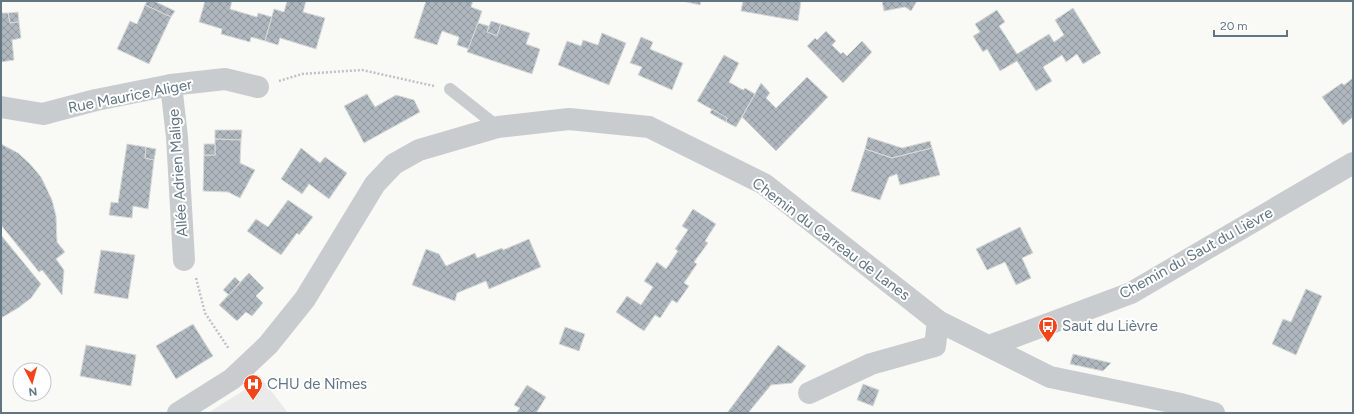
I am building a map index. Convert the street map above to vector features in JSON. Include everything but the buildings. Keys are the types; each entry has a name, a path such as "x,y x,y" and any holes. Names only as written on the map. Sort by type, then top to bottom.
{"street":[{"name":"Rue Maurice Aliger","path":"1,107 43,114 96,100 171,85 225,79 258,87"},
{"name":"Allée Adrien Malige","path":"171,85 177,137 184,260"},
{"name":"Chemin du Carreau de Lanes","path":"178,413 232,379 268,345 305,299 375,184 394,164 419,150 498,127 569,119 649,127 764,184 938,321 1050,378 1180,408 1214,413"},
{"name":"Chemin du Saut du Lièvre","path":"989,346 1131,293 1353,163"},
{"path":"808,393 871,364 935,346 938,321"}],"lane":[{"path":"450,89 498,127"}],"path":[{"path":"258,87 302,74 362,70 450,89"},
{"path":"184,260 196,278 205,313 242,369"}],"shaded area":[{"name":"CHU de Nîmes","path":"259,375 288,413 208,413 246,389"}],"place":[{"name":"Saut du Lièvre","path":"1048,343"},
{"name":"CHU de Nîmes","path":"253,401"}]}
